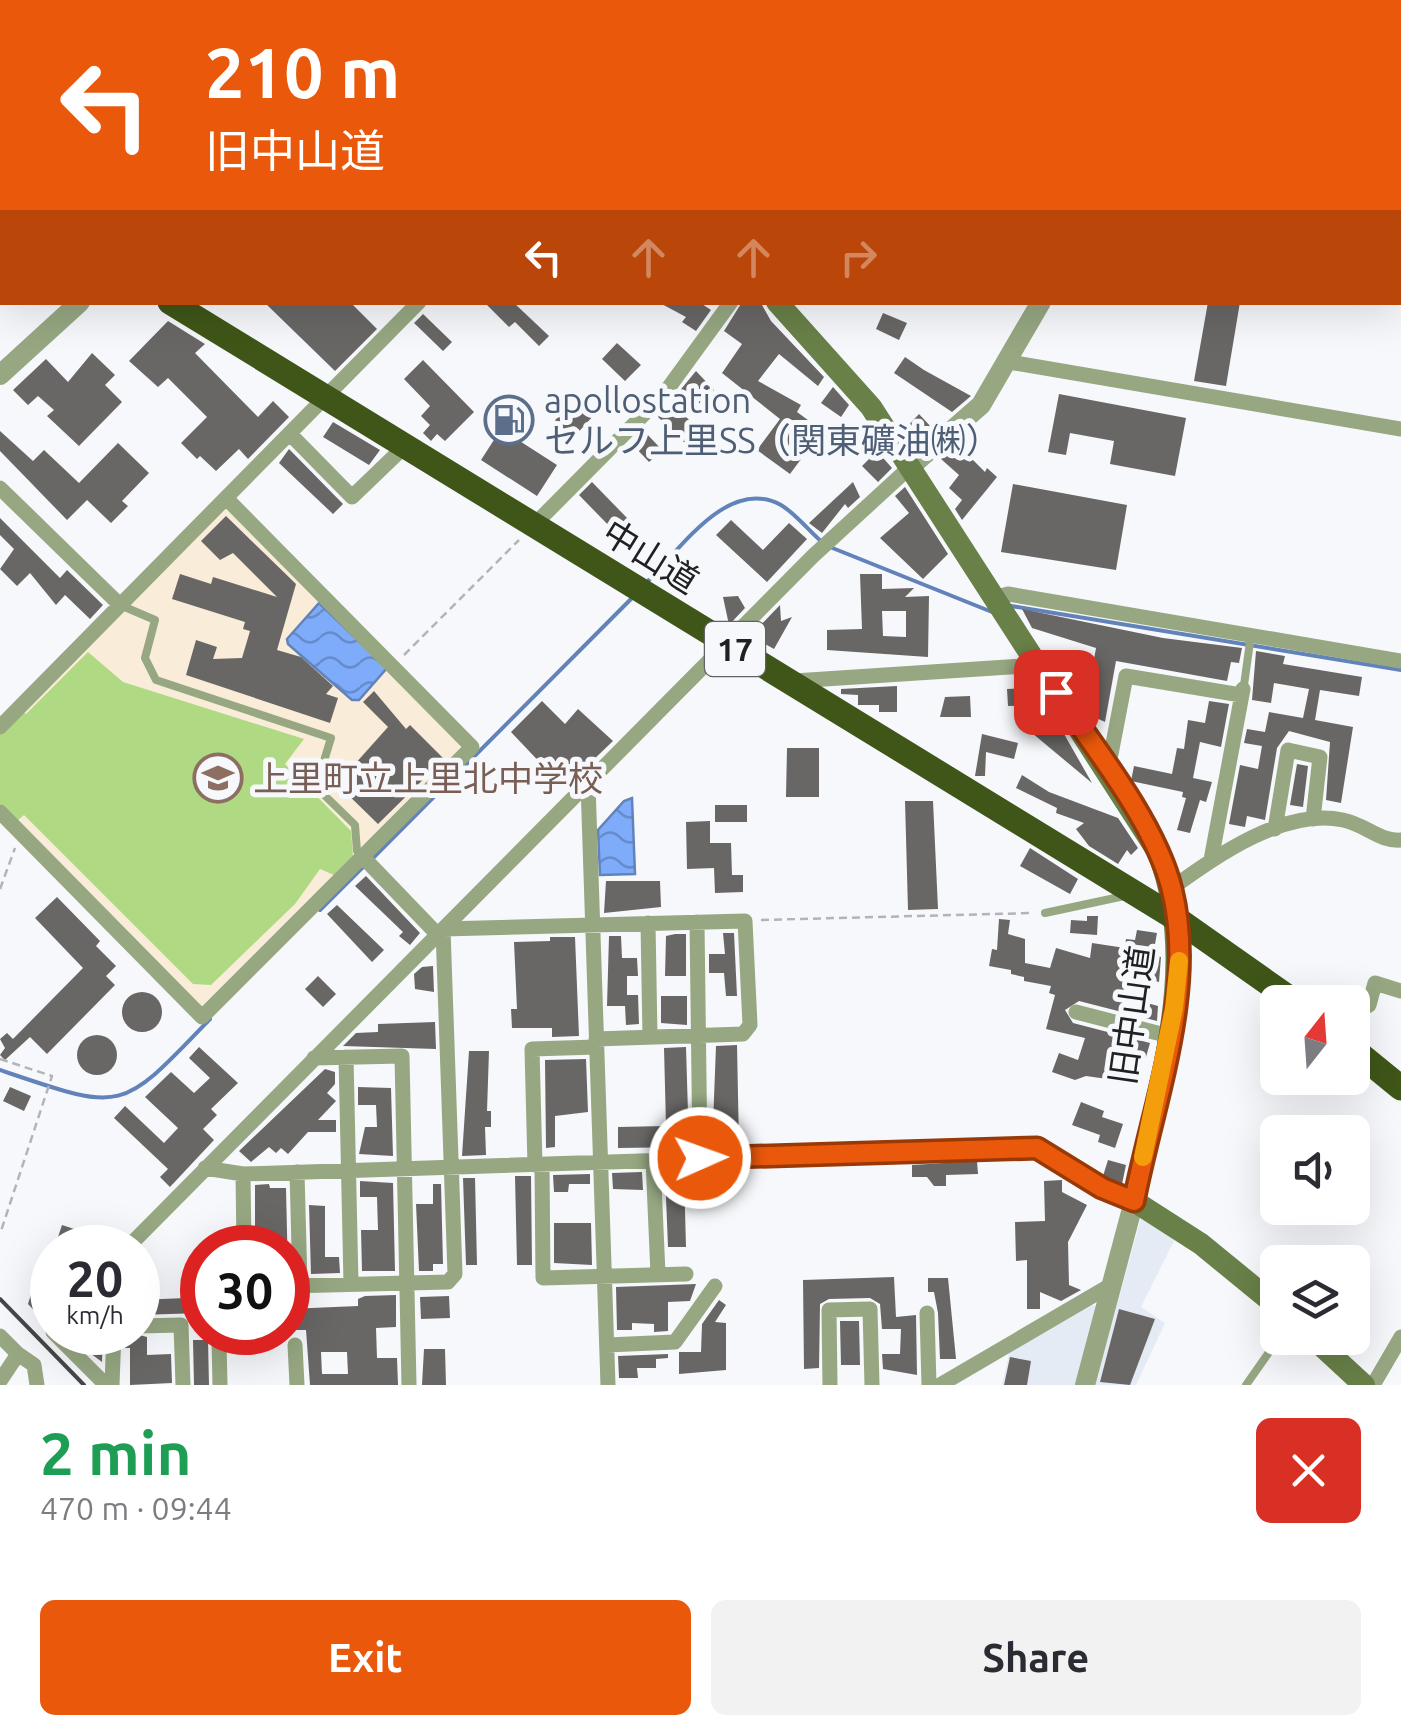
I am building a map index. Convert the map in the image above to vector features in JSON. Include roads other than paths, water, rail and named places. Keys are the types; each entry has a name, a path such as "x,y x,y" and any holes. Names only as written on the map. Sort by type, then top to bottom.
{"highway":[{"name":"中山道","path":"175,305 1177,918 1272,985"},
{"path":"1370,1063 1401,1088"}],"main road":[{"name":"旧中山道","path":"780,305 856,388 1158,852 1172,888 1179,967 1134,1201"},
{"path":"1134,1201 1201,1244 1260,1292"},
{"path":"1331,1355 1364,1385"}],"street":[{"path":"0,375 77,305"},
{"path":"0,726 416,305"},
{"path":"534,525 664,394 729,305"},
{"path":"149,1225 729,645 813,556 910,467 919,454 981,405 1009,362 1033,306"},
{"path":"1009,362 1401,429"},
{"path":"291,435 352,497 405,446"},
{"path":"0,488 120,606"},
{"path":"0,812 202,1018 366,860 472,746 226,499"},
{"path":"1000,605 1008,594 1401,660"},
{"path":"790,682 1039,666"},
{"path":"1102,762 1111,754 1126,676 1243,690 1211,860"},
{"path":"1275,829 1288,750 1320,757 1313,819"},
{"path":"588,784 608,1385"},
{"path":"1172,888 1211,860 1275,829 1313,819 1347,820 1388,841 1401,840"},
{"path":"310,1285 448,1282 455,1274 440,932 366,860"},
{"path":"440,932 745,921 750,1025 743,1034 532,1049 543,1278 686,1274"},
{"path":"697,922 700,1158"},
{"path":"648,923 650,1038"},
{"path":"1370,1001 1375,983 1401,990"},
{"path":"1076,1012 1168,1036"},
{"path":"314,1058 402,1056 410,1385"},
{"path":"346,1057 352,1283"},
{"path":"205,1168 242,1174 1037,1148 1102,1188 1134,1201 1085,1385"},
{"path":"653,1160 658,1274"},
{"path":"295,1225 296,1172"},
{"path":"242,1174 243,1225"},
{"path":"940,1385 1111,1285"},
{"path":"607,1345 675,1342 714,1286"},
{"path":"830,1385 829,1310 870,1309 872,1385"},
{"path":"927,1313 929,1385"},
{"path":"160,1326 182,1326 183,1385"},
{"path":"0,1336 34,1365 37,1385"},
{"path":"1373,1385 1401,1337"},
{"path":"0,1381 18,1354"},
{"path":"77,1355 109,1385"},
{"path":"109,1385 112,1355"},
{"path":"219,1355 220,1385"},
{"path":"296,1355 297,1385"}],"lane":[{"path":"120,606 155,620 145,658 156,680 331,738 316,786 356,824 357,851 366,860"},
{"path":"1243,690 1251,635"},
{"path":"1045,913 1133,893"},
{"path":"1246,1385 1267,1355"}],"water":[{"path":"319,603 387,668 359,700 352,700 288,644 287,639"},
{"path":"632,798 635,874 600,875 598,830 624,801"}],"waterway":[{"path":"648,581 707,520 742,500 761,499 781,505 822,542"},
{"path":"830,547 992,612"},
{"path":"373,858 631,599"},
{"path":"1011,606 1401,670"},
{"path":"320,910 366,864"},
{"path":"0,1070 72,1093 117,1096 156,1073 210,1019"}],"railway":[{"path":"0,1299 84,1385"}],"place":[{"name":"apollostation セルフ上里SS（関東礦油㈱）","path":"509,420"},
{"name":"上里町立上里北中学校","path":"218,778"}]}
